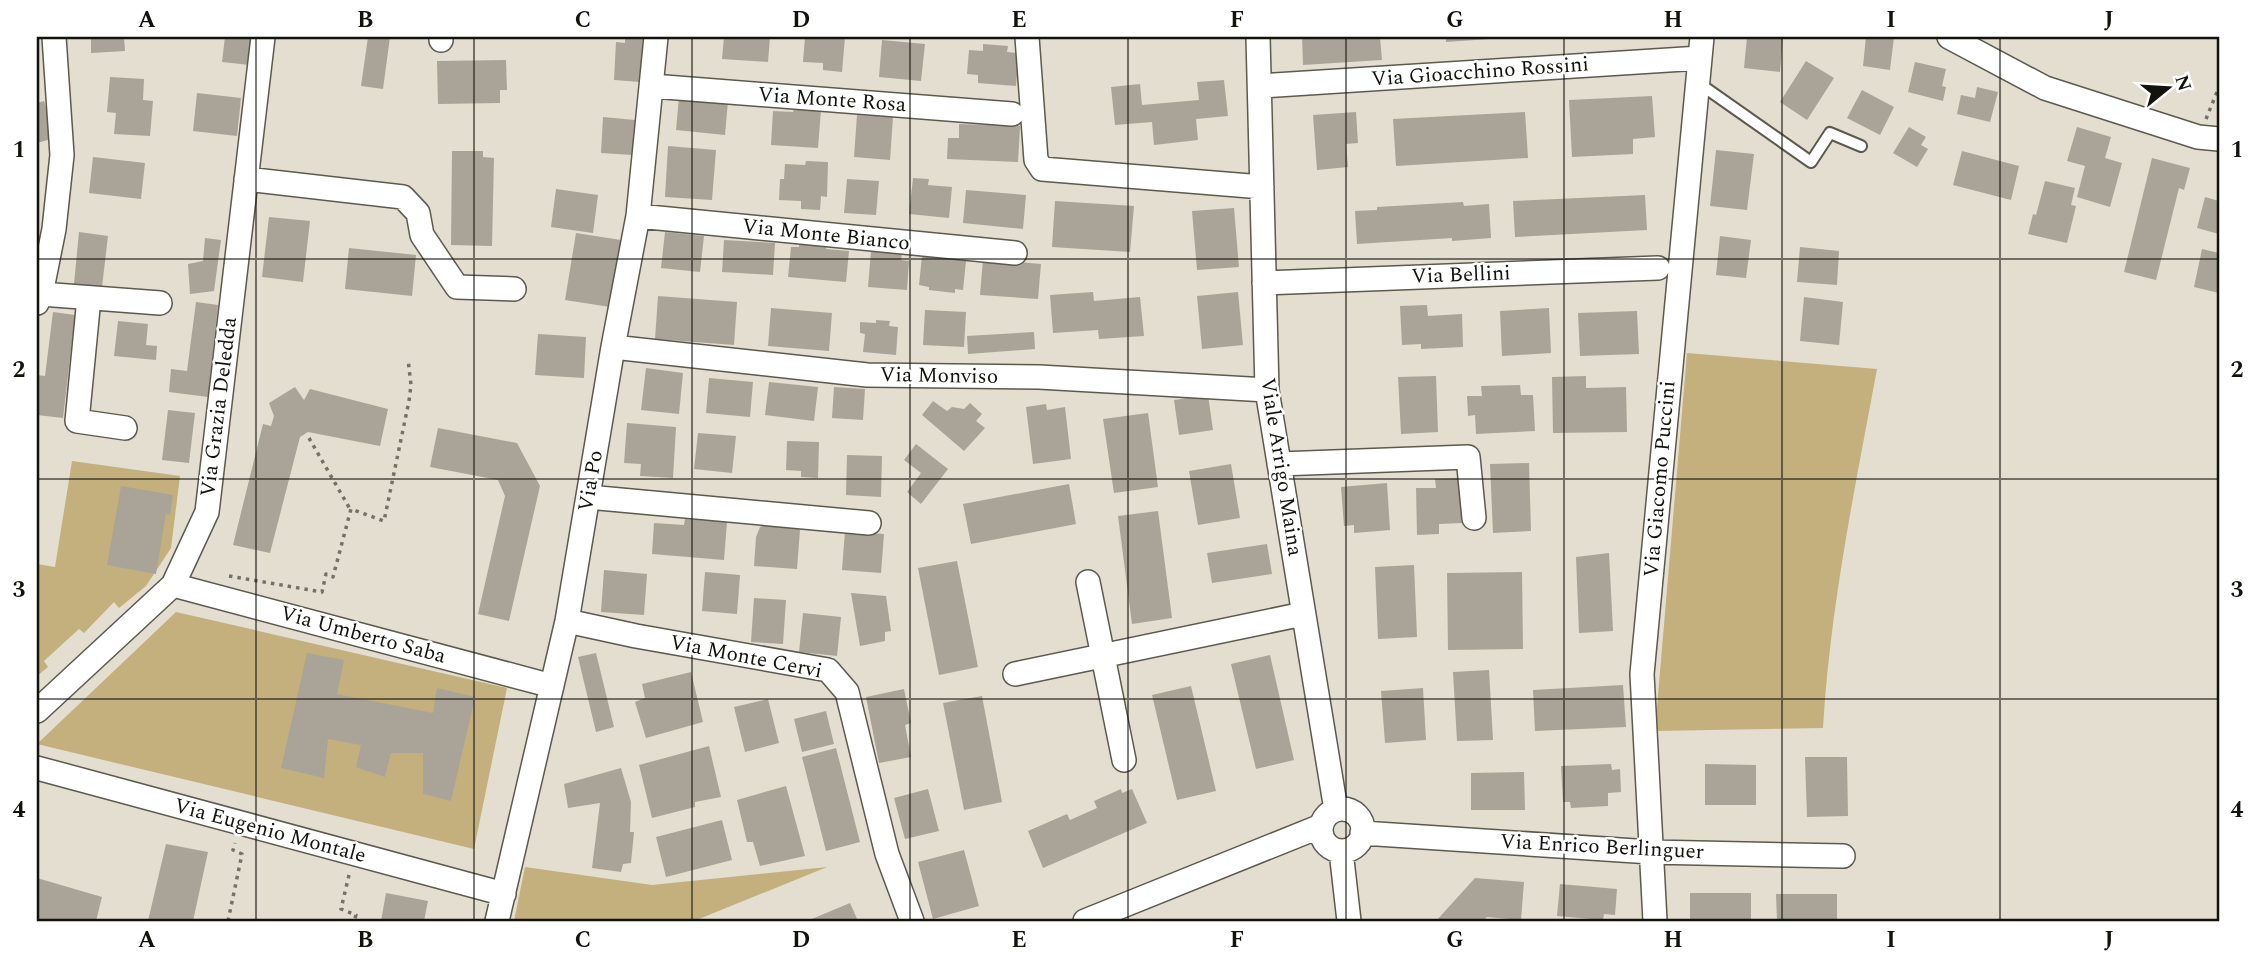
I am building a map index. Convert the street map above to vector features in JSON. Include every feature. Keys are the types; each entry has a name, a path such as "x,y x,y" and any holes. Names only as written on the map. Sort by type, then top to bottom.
{"street":[{"name":"Via Grazia Deledda","path":"37,711 173,585 207,512 264,37"},
{"name":"Via Po","path":"498,921 567,621 638,216 656,37"},
{"path":"1027,37 1035,160 1042,169 1262,187"},
{"name":"Viale Arrigo Maina","path":"1258,37 1266,390 1303,614 1329,818"},
{"path":"1949,37 2045,88 2209,138"},
{"path":"49,46 62,155 47,198 54,229 39,299 89,298 160,303"},
{"name":"Via Gioacchino Rossini","path":"1259,86 1701,47"},
{"name":"Via Giacomo Puccini","path":"1655,921 1642,674 1701,47"},
{"name":"Via Monte Rosa","path":"652,86 1012,114"},
{"path":"246,179 403,197 418,213 422,234 457,287 514,289"},
{"name":"Via Monte Bianco","path":"638,216 1015,253"},
{"name":"Via Bellini","path":"1264,283 1658,268"},
{"path":"89,298 77,421 125,428"},
{"name":"Via Monviso","path":"613,347 867,375 1039,377 1266,390"},
{"path":"1279,464 1468,457 1474,518"},
{"path":"588,496 870,523"},
{"path":"1088,582 1124,760"},
{"name":"Via Umberto Saba","path":"173,585 552,686"},
{"path":"1016,674 1303,614"},
{"name":"Via Monte Cervi","path":"567,621 828,670 847,692 887,853 912,921"},
{"name":"Via Eugenio Montale","path":"37,768 504,894"},
{"path":"1085,921 1329,818 1349,811 1355,814 1362,826 1362,833 1353,848 1341,851 1334,849 1324,840 1329,818"},
{"name":"Via Enrico Berlinguer","path":"1362,833 1651,852 1843,856"},
{"path":"1341,851 1349,921"}],"lane":[{"path":"1697,82 1811,162 1830,133 1861,145"}],"path":[{"path":"2209,138 2219,88"},
{"path":"309,438 351,509 384,520 409,401 411,385 408,359"},
{"path":"222,575 322,592 326,574 333,577 351,509"},
{"path":"228,921 242,854 233,850 236,840"},
{"path":"354,853 341,909 356,915 354,921"}],"shaded area":[{"path":"1687,353 1877,369 1837,593 1823,728 1655,731"},
{"path":"72,461 180,476 171,548 146,586 119,608 114,602 84,633 79,629 44,661 48,667 37,676 37,564 55,567"},
{"path":"176,612 507,688 474,849 37,744"},
{"path":"525,867 652,885 827,867 694,921 514,921"}],"building":[{"path":"91,37 124,37 125,51 91,53"},
{"path":"225,37 254,37 250,65 222,62"},
{"path":"368,37 390,37 383,89 361,86"},
{"path":"625,37 643,37 640,82 614,80 616,42 625,43"},
{"path":"724,37 770,37 768,62 722,59"},
{"path":"805,37 845,37 842,72 823,70 823,63 803,62"},
{"path":"1302,37 1380,37 1382,60 1303,65"},
{"path":"1446,37 1490,37 1490,39 1446,42"},
{"path":"1747,37 1783,37 1780,72 1744,68"},
{"path":"1866,37 1894,37 1890,70 1863,66"},
{"path":"882,40 925,44 921,81 879,77"},
{"path":"983,44 1008,46 1007,52 1019,53 1016,86 978,83 978,75 967,74 969,50 983,51"},
{"path":"506,60 507,90 500,90 500,103 438,104 437,61"},
{"path":"1806,61 1834,78 1807,120 1780,102"},
{"path":"1915,62 1946,69 1942,86 1946,87 1943,101 1908,92"},
{"path":"110,77 144,79 143,100 153,101 150,136 114,134 116,113 107,112"},
{"path":"1224,80 1228,116 1196,119 1198,140 1154,145 1152,122 1115,125 1111,87 1140,84 1142,105 1199,100 1197,82"},
{"path":"1977,87 1998,92 1990,122 1957,114 1961,95 1975,98"},
{"path":"1862,90 1894,107 1880,135 1847,118"},
{"path":"197,93 241,98 237,136 193,131"},
{"path":"1652,96 1655,137 1633,139 1633,154 1572,157 1569,100"},
{"path":"679,97 728,101 725,135 676,130"},
{"path":"44,101 55,138 37,143 37,103"},
{"path":"794,108 821,110 818,148 771,145 773,111 793,112"},
{"path":"1356,112 1358,143 1346,144 1348,167 1317,170 1313,115"},
{"path":"1525,112 1528,158 1396,166 1393,119"},
{"path":"857,115 893,117 890,160 854,157"},
{"path":"603,117 635,120 632,155 601,153"},
{"path":"959,124 1020,126 1018,162 947,159 948,138 959,138"},
{"path":"1909,127 1926,137 1921,145 1928,149 1917,167 1893,153"},
{"path":"2077,127 2111,137 2105,158 2122,163 2110,207 2077,197 2085,166 2067,161"},
{"path":"668,146 716,150 712,200 665,197"},
{"path":"1716,150 1754,154 1747,210 1710,206"},
{"path":"452,151 483,151 483,157 494,158 492,246 451,245"},
{"path":"1962,151 2019,166 2011,200 1953,185"},
{"path":"93,157 145,163 141,199 89,193"},
{"path":"2152,158 2190,168 2184,190 2179,188 2156,280 2124,272"},
{"path":"806,161 828,162 827,197 821,196 820,210 801,209 801,201 779,200 780,179 784,179 785,164 805,165"},
{"path":"913,178 929,179 928,185 952,187 949,218 909,214"},
{"path":"847,179 879,181 876,215 844,213"},
{"path":"2045,181 2075,188 2071,205 2076,206 2067,243 2028,234"},
{"path":"556,189 598,195 593,233 551,227"},
{"path":"966,190 1026,195 1023,229 963,223"},
{"path":"1645,195 1647,230 1515,237 1513,201"},
{"path":"2205,197 2219,201 2219,234 2197,228"},
{"path":"1055,201 1134,206 1130,252 1052,247"},
{"path":"1463,202 1464,206 1489,204 1491,238 1357,244 1355,211 1377,210 1377,207"},
{"path":"1234,208 1239,267 1197,270 1192,211"},
{"path":"269,217 310,221 303,282 262,277"},
{"path":"79,232 108,236 102,287 74,284"},
{"path":"665,232 704,236 700,272 661,268"},
{"path":"576,233 621,240 610,307 565,300"},
{"path":"1720,236 1751,240 1746,278 1716,275"},
{"path":"205,238 221,240 214,291 190,294 188,264 203,261"},
{"path":"724,240 775,243 773,275 722,272"},
{"path":"799,242 827,244 826,249 849,251 846,282 788,277 791,247 799,247"},
{"path":"1800,247 1839,251 1837,285 1797,282"},
{"path":"349,248 416,255 412,296 345,289"},
{"path":"2202,249 2219,253 2219,293 2194,287"},
{"path":"871,251 902,254 901,260 909,261 907,290 868,287"},
{"path":"922,256 966,261 963,290 955,289 955,293 929,290 929,287 919,285"},
{"path":"983,259 1041,264 1038,299 980,295"},
{"path":"1093,292 1094,301 1140,297 1144,336 1099,339 1098,330 1053,333 1050,295"},
{"path":"1238,292 1243,345 1202,349 1197,296"},
{"path":"658,296 737,302 734,345 655,339"},
{"path":"1804,297 1843,302 1839,345 1800,341"},
{"path":"196,302 218,305 208,397 169,392 171,369 187,371"},
{"path":"1427,305 1428,316 1462,314 1463,347 1421,349 1421,344 1402,345 1400,306"},
{"path":"771,308 832,313 829,351 768,346"},
{"path":"1549,308 1551,353 1502,356 1500,311"},
{"path":"925,310 966,312 964,347 923,345"},
{"path":"1637,311 1639,354 1580,356 1578,313"},
{"path":"53,312 75,315 63,418 37,415 37,375 45,376"},
{"path":"876,320 890,321 889,326 898,327 896,355 863,352 865,334 860,333 860,322 876,323"},
{"path":"118,321 148,324 146,345 157,346 156,360 114,356"},
{"path":"1034,332 1035,349 968,354 967,336"},
{"path":"538,334 586,337 584,378 535,375"},
{"path":"646,368 683,373 679,414 641,410"},
{"path":"1436,376 1438,432 1401,434 1398,377"},
{"path":"1586,376 1586,388 1626,387 1627,432 1553,433 1552,377"},
{"path":"709,378 753,382 750,417 706,413"},
{"path":"769,382 818,387 814,421 765,415"},
{"path":"1520,385 1521,395 1533,395 1535,431 1476,434 1475,415 1468,416 1467,396 1482,396 1481,386"},
{"path":"295,387 304,400 310,389 388,409 380,446 308,432 300,437 270,553 233,545 263,424 271,426 274,416 269,403"},
{"path":"834,387 865,389 863,420 832,418"},
{"path":"1208,395 1213,430 1179,435 1174,400"},
{"path":"933,401 947,411 952,407 964,409 970,403 982,414 976,421 985,428 964,451 922,415"},
{"path":"1046,404 1047,410 1065,407 1071,459 1033,464 1026,407"},
{"path":"168,410 195,413 189,463 162,460"},
{"path":"1148,413 1158,487 1114,493 1103,419"},
{"path":"627,423 676,427 673,478 640,476 641,464 624,463"},
{"path":"438,428 517,443 540,486 509,621 478,614 505,496 498,480 430,467"},
{"path":"698,433 736,436 732,473 694,469"},
{"path":"787,441 819,442 818,478 801,477 801,471 786,470"},
{"path":"916,444 948,469 921,504 907,492 921,473 904,460"},
{"path":"847,455 882,456 881,497 846,495"},
{"path":"1529,463 1531,531 1493,533 1490,464"},
{"path":"1231,464 1240,518 1198,525 1189,471"},
{"path":"1460,478 1462,523 1439,524 1439,534 1417,535 1416,488 1436,488 1435,479"},
{"path":"1387,483 1390,530 1354,533 1354,525 1344,526 1341,487"},
{"path":"1069,484 1076,524 971,544 963,504"},
{"path":"121,486 173,495 170,515 166,514 156,574 107,565"},
{"path":"1158,511 1172,618 1132,624 1118,516"},
{"path":"685,519 727,522 724,560 652,554 654,523 684,525"},
{"path":"769,522 790,524 800,530 797,569 754,566 756,537 760,527"},
{"path":"845,531 884,534 881,573 842,570"},
{"path":"1267,544 1272,574 1212,583 1207,553"},
{"path":"1609,553 1613,631 1579,633 1576,557"},
{"path":"957,561 978,667 939,675 918,568"},
{"path":"1414,565 1417,637 1378,639 1375,567"},
{"path":"604,570 647,574 644,615 601,612"},
{"path":"705,572 740,575 737,614 702,611"},
{"path":"1522,572 1523,649 1448,650 1447,573"},
{"path":"851,593 886,596 891,631 885,632 885,641 860,646"},
{"path":"754,598 786,600 783,644 751,642"},
{"path":"803,613 841,617 837,656 799,652"},
{"path":"307,653 344,660 337,694 433,713 437,688 475,697 451,801 423,794 423,753 391,753 385,777 356,767 361,745 328,739 324,778 281,768"},
{"path":"596,653 614,727 596,732 578,657"},
{"path":"1270,655 1294,760 1256,769 1231,664"},
{"path":"1489,670 1493,740 1457,741 1453,672"},
{"path":"691,672 703,722 646,738 635,702 645,698 642,684"},
{"path":"1623,685 1626,727 1535,731 1533,690"},
{"path":"1191,686 1216,791 1177,800 1152,695"},
{"path":"1423,688 1426,740 1385,743 1381,691"},
{"path":"904,689 911,723 905,725 911,757 879,763 866,697"},
{"path":"982,696 1002,802 964,810 943,703"},
{"path":"768,699 779,743 745,752 734,707"},
{"path":"826,711 834,744 802,752 794,719"},
{"path":"709,746 721,797 695,802 695,807 652,818 639,765"},
{"path":"836,748 860,842 826,851 802,757"},
{"path":"1805,757 1847,757 1848,816 1807,817"},
{"path":"1611,764 1612,770 1620,769 1621,792 1608,793 1608,806 1571,808 1570,802 1563,802 1561,766"},
{"path":"1705,764 1756,765 1756,805 1705,805"},
{"path":"621,768 631,802 630,832 634,832 631,863 623,864 621,872 592,868 600,803 568,808 564,784"},
{"path":"1524,772 1525,810 1471,810 1471,773"},
{"path":"786,786 805,856 760,866 753,842 747,842 737,800"},
{"path":"928,789 939,831 905,839 894,798"},
{"path":"1121,789 1122,793 1132,789 1147,823 1043,868 1028,831 1067,814 1070,820 1097,808 1094,801"},
{"path":"722,820 732,860 666,877 656,837"},
{"path":"166,844 208,852 193,921 148,921"},
{"path":"964,850 979,906 933,919 918,862"},
{"path":"37,878 102,897 96,921 37,920"},
{"path":"1475,878 1524,882 1521,920 1487,917 1483,921 1436,921"},
{"path":"1560,884 1617,889 1615,915 1604,914 1603,920 1557,916"},
{"path":"386,893 428,901 424,921 381,921"},
{"path":"1690,893 1751,893 1751,921 1690,921"},
{"path":"1776,894 1837,894 1837,921 1777,921"},
{"path":"850,903 858,921 807,921"}]}
